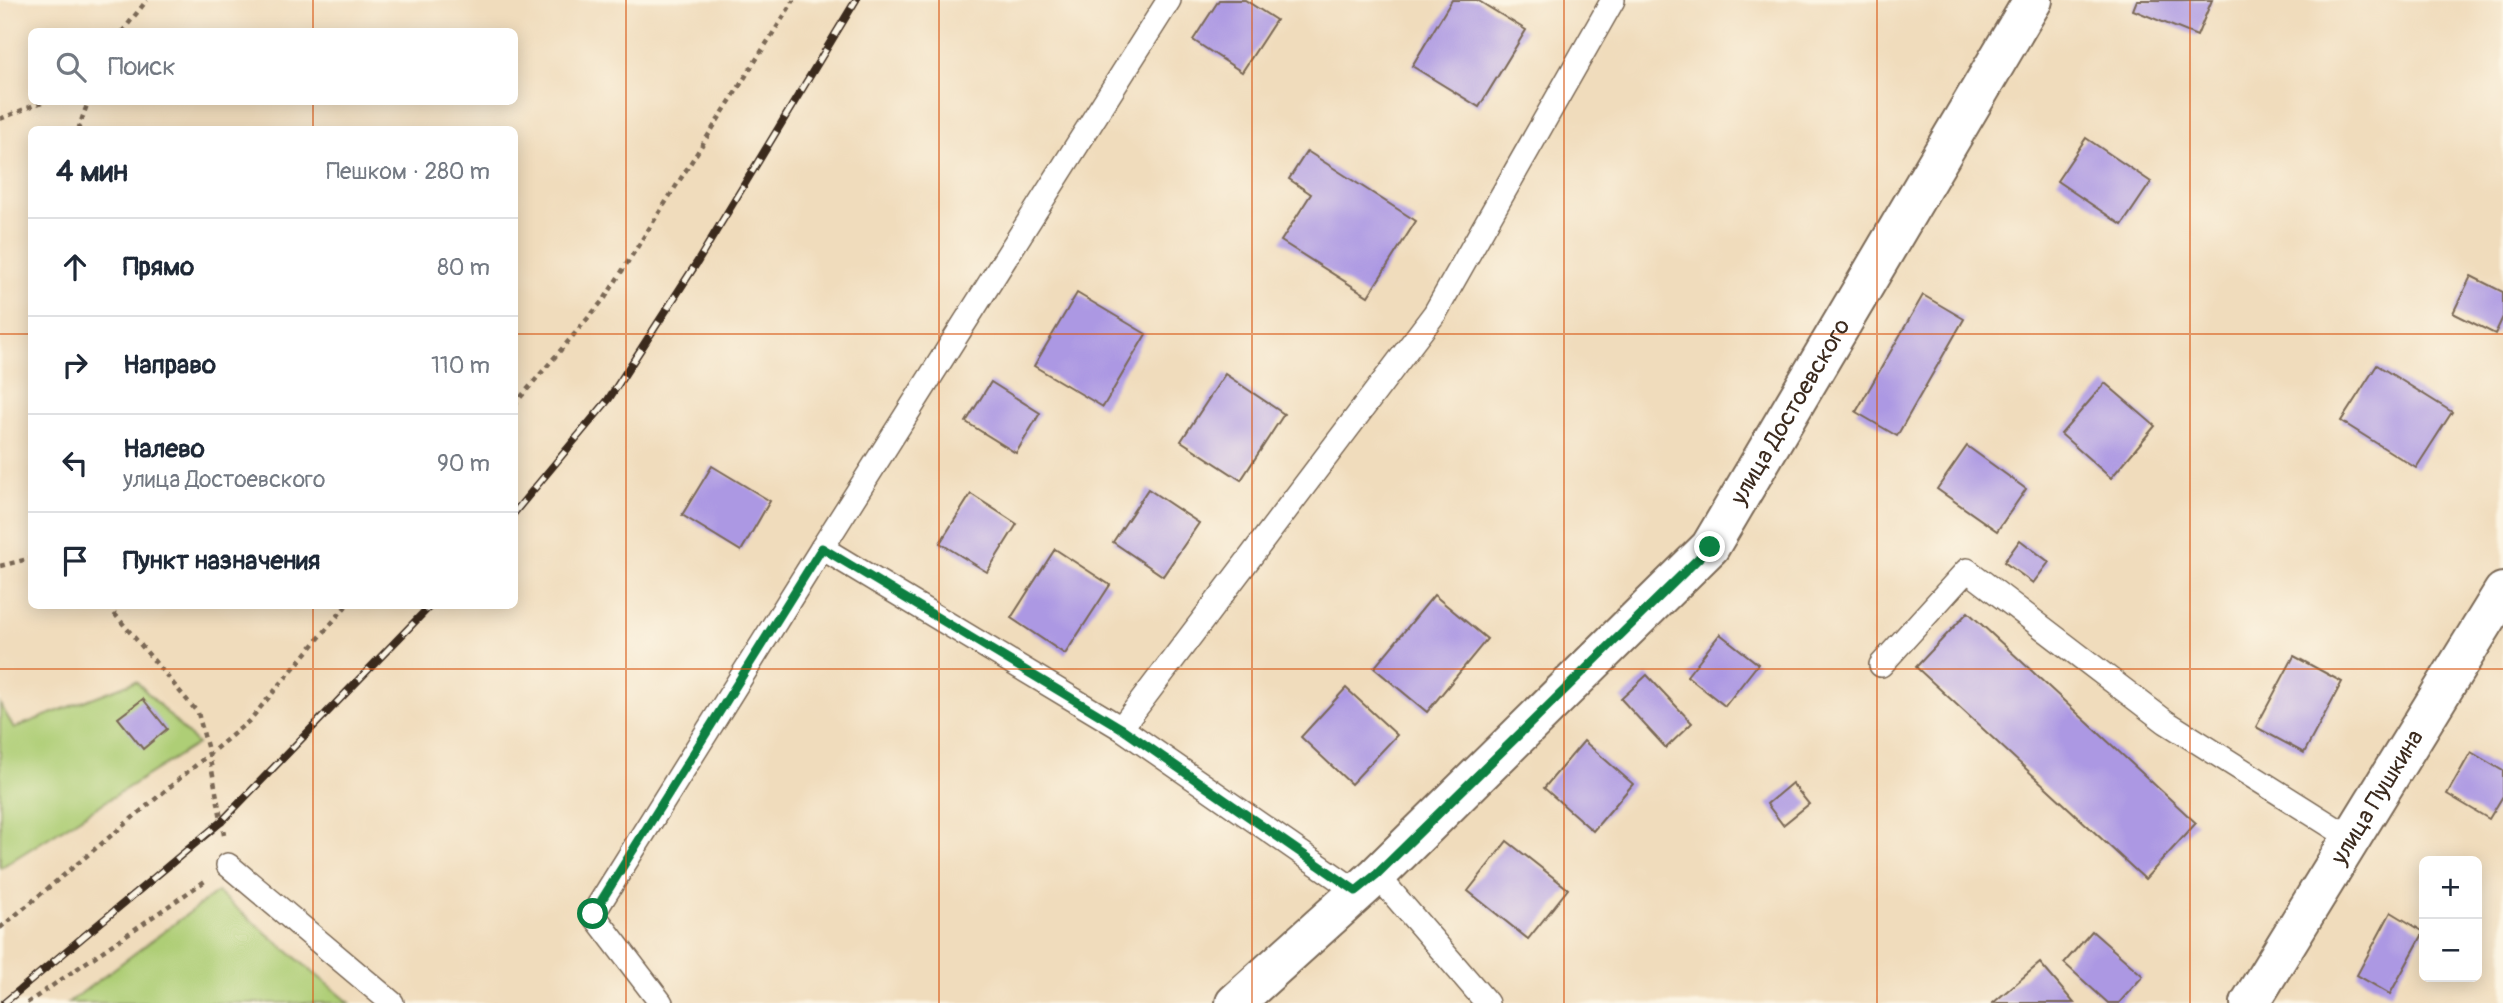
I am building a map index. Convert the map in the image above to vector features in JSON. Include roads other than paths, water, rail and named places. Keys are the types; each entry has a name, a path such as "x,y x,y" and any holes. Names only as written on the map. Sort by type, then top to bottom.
{"street":[{"name":"улица Достоевского","path":"1235,1003 1367,883 1710,547 2033,0"},
{"name":"улица Пушкина","path":"2250,1003 2503,592"}],"lane":[{"path":"660,1003 593,914 1169,0"},
{"path":"1121,728 1435,313 1613,0"},
{"path":"822,548 1121,728 1367,883 1487,1003"},
{"path":"1881,665 1967,570 2166,722 2352,839"},
{"path":"228,865 392,1003"}],"railway":[{"path":"518,508 608,400 698,261 856,0"},
{"path":"4,1003 222,821 427,609"}]}
